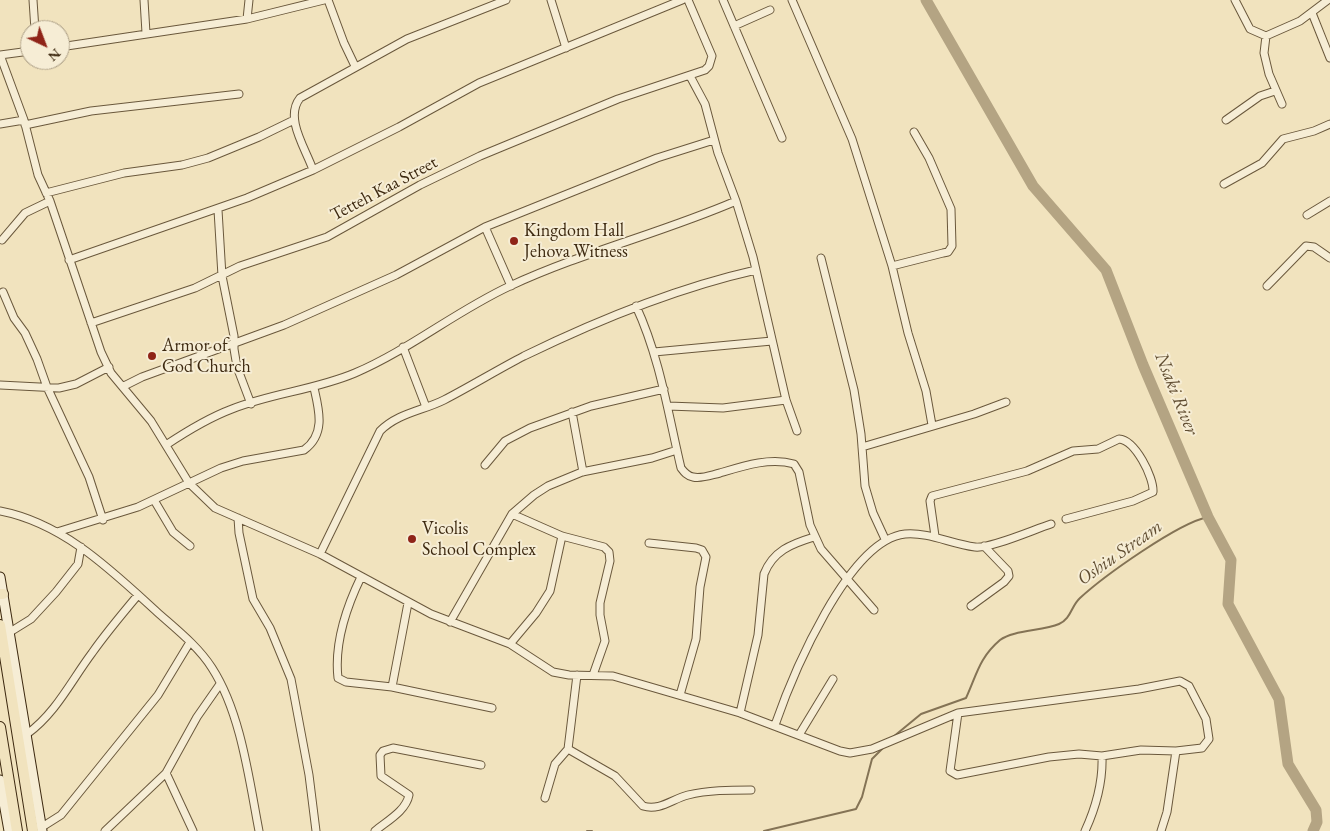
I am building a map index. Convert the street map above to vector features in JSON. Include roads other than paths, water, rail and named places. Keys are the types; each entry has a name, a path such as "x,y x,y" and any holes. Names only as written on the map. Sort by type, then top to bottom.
{"main road":[{"path":"0,625 2,649 39,830"},
{"path":"0,727 9,828"}],"street":[{"path":"33,0 34,20"},
{"path":"144,0 146,33"},
{"path":"247,19 248,0"},
{"path":"70,45 247,19 326,0 355,66"},
{"path":"313,170 294,120 294,108 300,98 407,38 506,0"},
{"path":"551,0 566,48"},
{"path":"69,260 218,210 313,170 400,127 479,83 682,0"},
{"name":"Tetteh Kaa Street","path":"91,323 195,288 240,266 327,237 420,185 480,156 603,105 705,70 709,66 712,56 688,0"},
{"path":"723,0 782,138"},
{"path":"792,0 852,139 892,266 908,333 926,391 932,425"},
{"path":"1235,0 1250,29 1266,36"},
{"path":"1266,36 1312,13 1328,0"},
{"path":"734,26 770,10"},
{"path":"1312,13 1330,58"},
{"path":"1266,36 1264,53 1275,91 1282,104"},
{"path":"20,52 0,55 24,122 38,175 50,201 91,323 109,367 151,421 189,483 215,508 320,554 408,603 450,622 510,644 553,672 613,676 680,694 775,725 850,753 872,749 958,712 1139,689 1180,681 1189,686 1193,692 1210,732 1207,743 1202,748 1176,751 1140,750 1102,756 1079,754 1049,757 953,774 950,771 958,712"},
{"path":"690,76 703,97 714,140 736,201 756,270 786,400 797,431"},
{"path":"1226,120 1260,96 1275,91"},
{"path":"0,124 91,111 239,94"},
{"path":"46,193 124,173 182,165 208,158 260,137 294,120"},
{"path":"1224,184 1257,166 1283,139 1314,131 1330,124"},
{"path":"892,266 948,252 952,246 951,209 929,158 914,132"},
{"path":"124,386 133,380 284,325 396,275 485,227 657,158 714,140"},
{"path":"2,240 25,213 50,201"},
{"path":"166,445 211,418 233,408 288,392 314,388 357,372 511,286 598,250 708,213 736,201"},
{"path":"1306,215 1330,201"},
{"path":"218,210 222,276 237,367 251,404"},
{"path":"485,227 511,286"},
{"path":"1267,286 1306,246 1314,248 1330,258"},
{"path":"821,258 854,390 865,486 872,514 885,539"},
{"path":"320,554 380,432 389,422 426,407 524,356 636,306 723,277 756,270"},
{"path":"3,292 14,318 29,340 48,388 89,477 103,520"},
{"path":"636,306 654,352 681,468 691,477 710,476 760,462 794,464 799,472 814,537 820,549 874,610"},
{"path":"654,352 772,341"},
{"path":"403,347 426,407"},
{"path":"0,385 59,388 70,386 109,367"},
{"path":"57,532 103,520 244,461 304,450 311,445 319,428 320,417 314,388"},
{"path":"485,465 499,447 516,434 572,412 664,389"},
{"path":"668,406 723,408 786,400"},
{"path":"862,447 974,414 1006,402"},
{"path":"572,412 583,472"},
{"path":"935,536 930,501 932,496 1027,471 1073,451 1098,449 1119,439 1132,444 1150,476 1154,492 1133,501 1066,520"},
{"path":"450,622 512,514 548,486 583,472 652,458 677,450"},
{"path":"154,500 173,532 190,546"},
{"path":"0,511 34,521 57,532 81,547 138,594 190,642 212,668 233,715 247,770 259,831"},
{"path":"512,514 562,536 604,547 609,552 610,561 600,603 600,615 605,641 593,675"},
{"path":"238,518 239,533 253,599 274,636 291,679 309,775 316,831"},
{"path":"775,725 794,675 825,610 848,579 885,539 904,534 935,536 961,544 984,546 1051,524"},
{"path":"510,644 536,613 550,591 562,536"},
{"path":"740,713 754,659 764,574 769,562 788,546 814,537"},
{"path":"649,543 696,548 702,550 706,557 700,587 696,639 680,694"},
{"path":"971,606 1004,582 1009,576 1008,571 984,546"},
{"path":"10,632 32,619 56,592 78,564 81,547"},
{"path":"0,576 27,734 39,830 61,815 158,695 190,642"},
{"path":"361,577 344,617 338,650 338,678 346,682 392,687 492,708"},
{"path":"27,734 40,724 54,708 92,652 138,594"},
{"path":"392,687 408,603"},
{"path":"545,798 555,764 568,749 577,675"},
{"path":"799,735 833,679"},
{"path":"105,831 166,773 198,717 220,684"},
{"path":"375,831 396,815 407,802 409,796 381,776 380,755 383,751 393,748 481,765"},
{"path":"568,749 615,776 643,806 649,808 667,804 686,796 715,791 751,790"},
{"path":"1161,831 1167,812 1176,751"},
{"path":"1085,831 1102,781 1102,756"},
{"path":"166,773 193,831"},
{"path":"0,780 9,828"}],"waterway":[{"name":"Nsaki River","path":"926,0 1033,186 1106,270 1143,365 1208,517 1231,560 1228,604 1279,699 1288,764 1316,810 1317,822 1313,831"},
{"name":"Oshiu Stream","path":"893,737 921,714 966,698 987,653 1000,640 1012,634 1063,622 1080,598 1123,564 1179,529 1208,517"},
{"name":"Oshiu Stream","path":"764,831 856,809 862,797 872,759 883,748"},
{"name":"Oshiu Stream","path":"587,831 592,831"}],"place":[{"name":"Kingdom Hall Jehova Witness","path":"514,241"},
{"name":"Armor of God Church","path":"152,356"},
{"name":"Vicolis School Complex","path":"412,539"}]}
